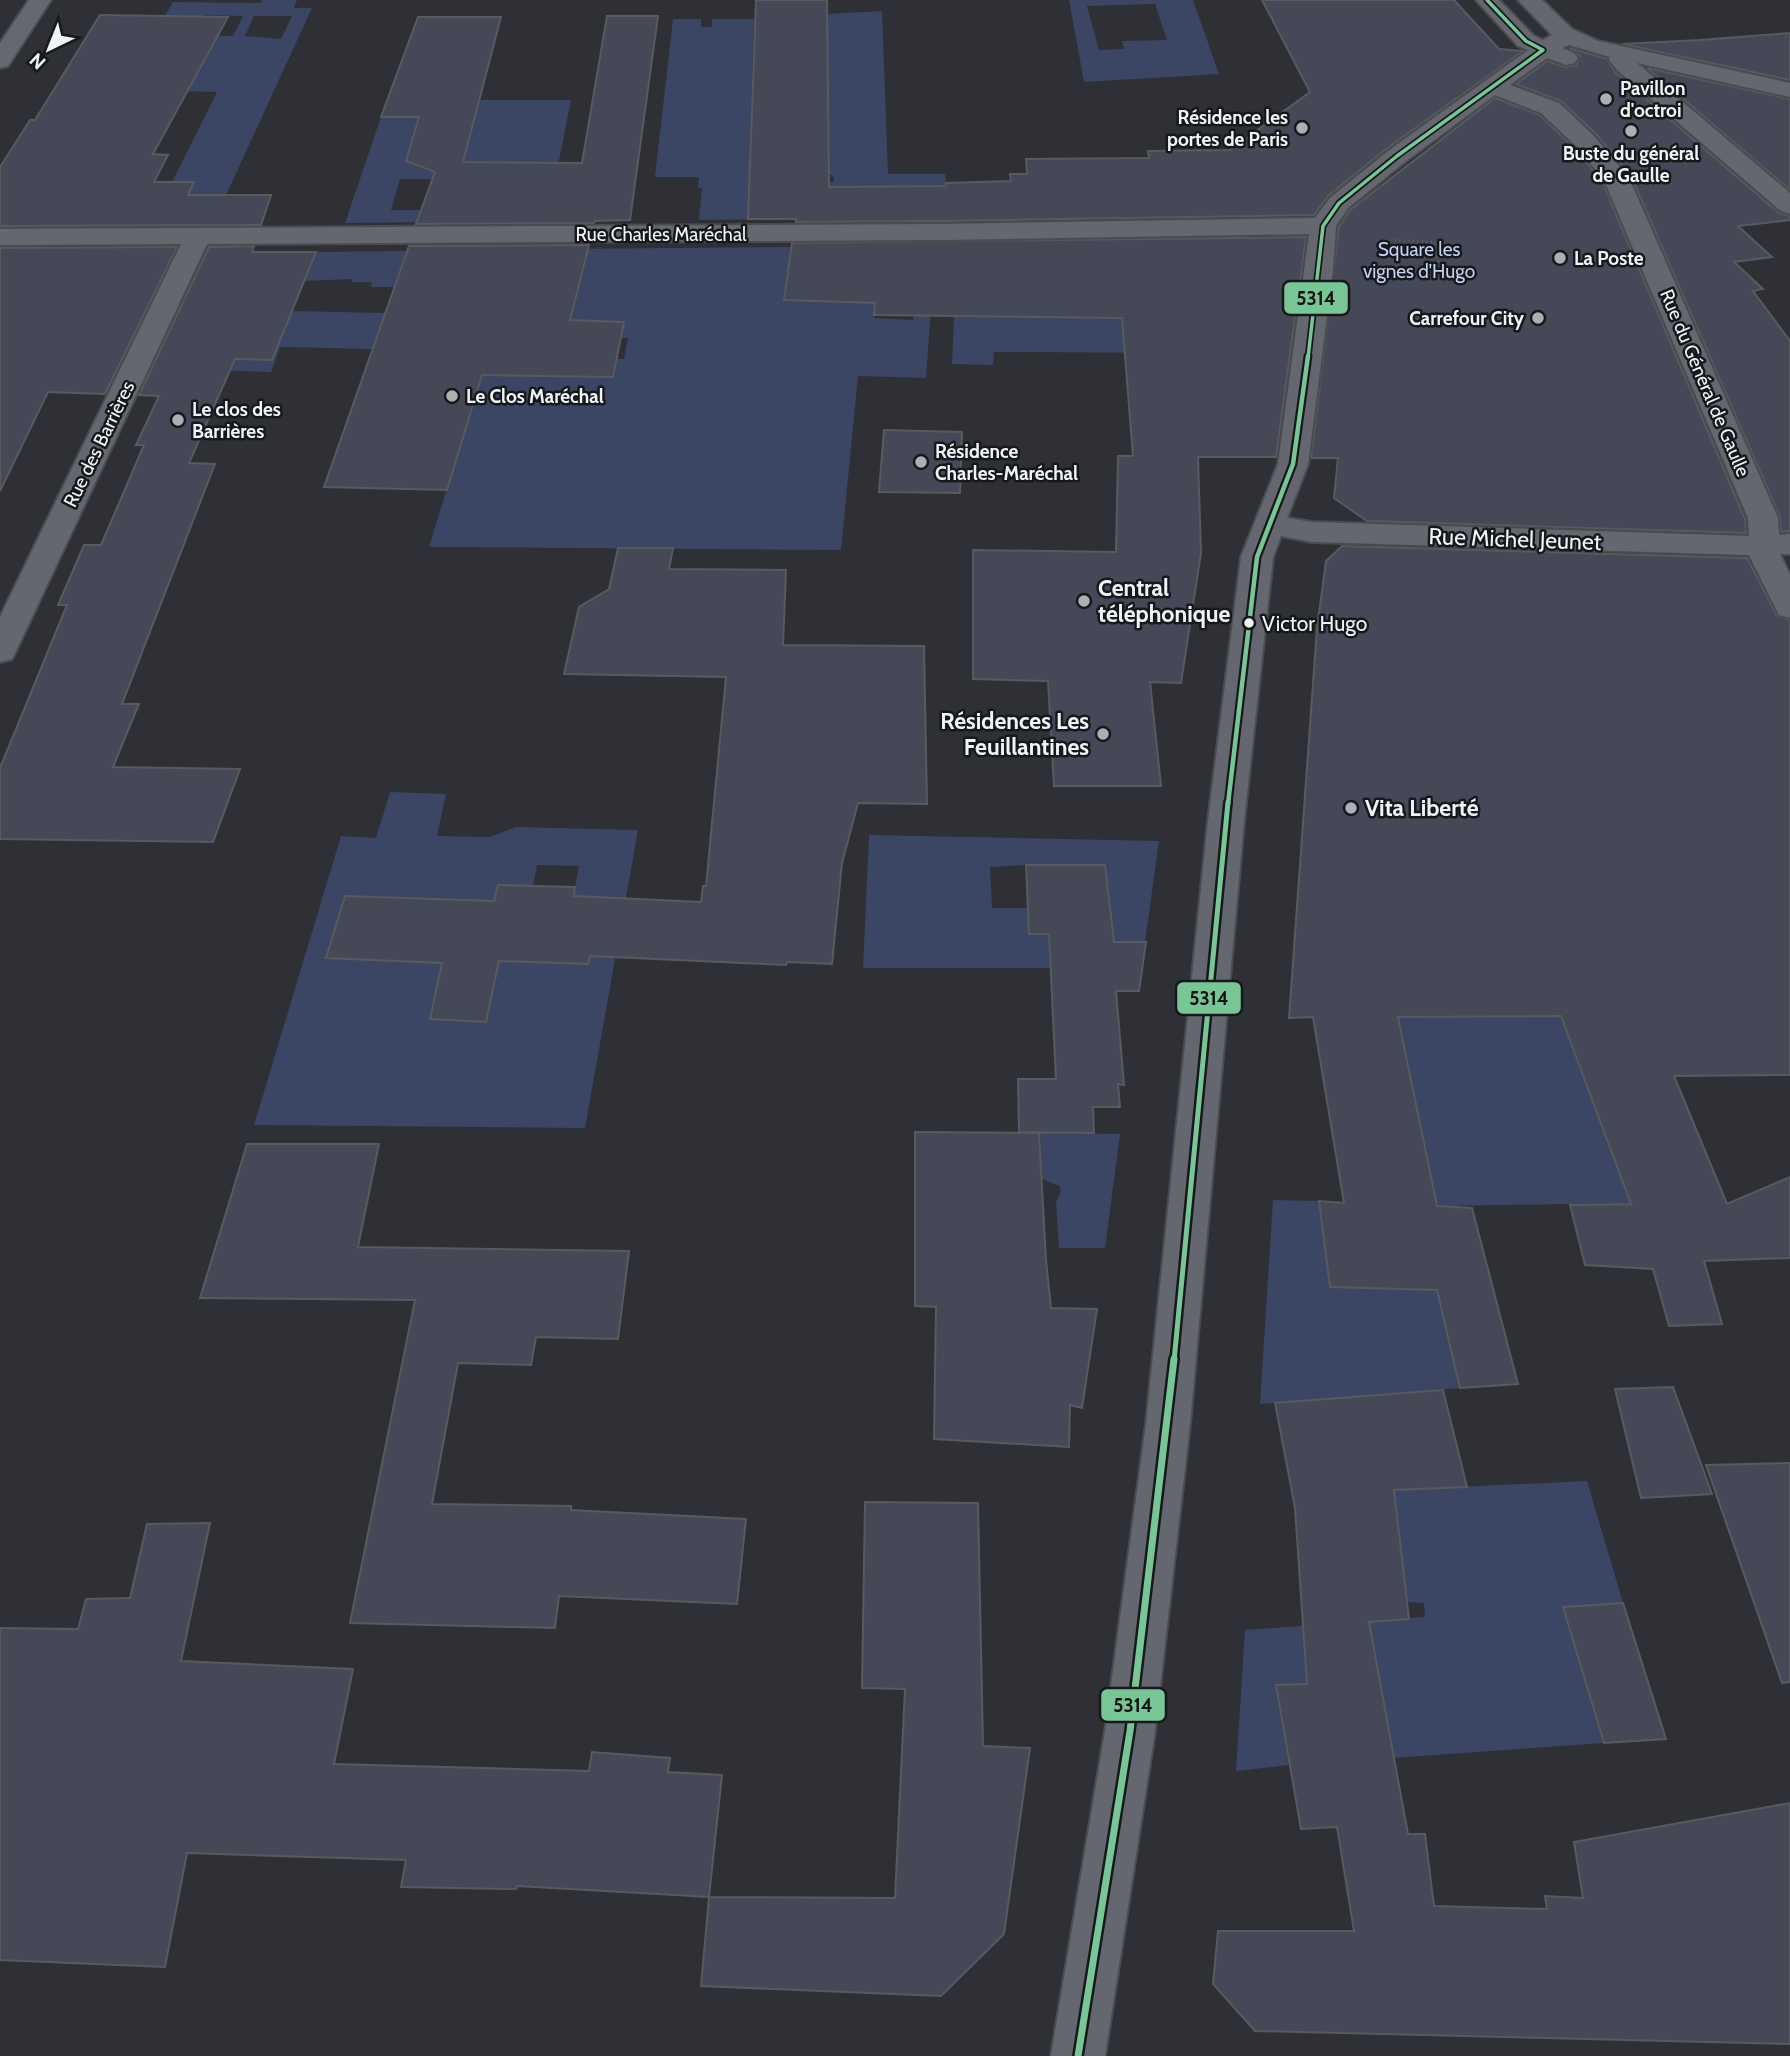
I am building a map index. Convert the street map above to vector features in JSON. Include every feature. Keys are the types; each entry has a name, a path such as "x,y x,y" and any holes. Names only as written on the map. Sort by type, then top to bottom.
{"main road":[{"path":"0,61 40,0"}],"street":[{"path":"1487,0 1526,41 1543,50"},
{"path":"1530,0 1576,46"},
{"path":"1545,105 1542,98 1546,89 1576,46"},
{"path":"1078,2056 1130,1731 1166,1437 1226,821 1257,557 1293,464 1320,269 1323,226 1339,203 1543,50 1576,46 1624,60 1693,68 1790,90"},
{"path":"1624,60 1790,206"},
{"name":"Rue du Général de Gaulle","path":"1492,86 1545,105 1562,118 1607,164 1623,191 1777,545 1790,608"},
{"name":"Rue Charles Maréchal","path":"0,237 930,232 1323,226"},
{"name":"Rue des Barrières","path":"0,651 198,236"},
{"name":"Rue Michel Jeunet","path":"1268,524 1312,532 1777,545"}],"path":[{"path":"1358,276 1398,277 1442,278 1434,242 1395,240 1398,277"}],"shaded area":[{"path":"262,0 297,0 294,8 312,8 226,195 188,195 193,182 172,182 217,92 122,90 173,2 260,3","holes":["203,15 243,16 233,36 193,35","254,16 292,16 281,39 245,36"]},
{"path":"1069,0 1193,0 1219,74 1084,82","holes":["1155,4 1167,40 1122,41 1124,49 1099,50 1087,6"]},
{"path":"882,11 888,174 945,174 947,195 855,218 855,187 807,187 834,182 833,175 829,175 827,14"},
{"path":"673,19 701,19 701,27 712,27 712,19 754,19 749,176 796,219 699,220 702,188 698,188 699,177 655,177"},
{"path":"479,100 571,100 551,201 524,221 345,223 381,117 474,118","holes":["438,161 450,210 391,210 400,179 432,179"]},
{"path":"935,246 877,275 874,318 913,320 915,307 931,307 926,378 858,376 841,550 429,547 482,374 612,377 617,359 624,359 628,338 621,338 624,322 568,323 557,249"},
{"path":"406,251 394,287 371,287 372,282 352,282 352,279 303,281 313,252"},
{"path":"222,252 303,281 292,311 385,313 373,349 280,347 271,372 152,368 202,261"},
{"path":"1117,305 1186,353 994,352 993,365 952,364 954,315"},
{"path":"390,792 446,794 437,836 490,837 516,827 638,830 585,1128 254,1125 341,836 376,838","holes":["537,865 579,866 570,913 597,915 588,964 517,961 498,885 533,886","339,918 443,963 405,962","440,977 485,1022 430,1019"]},
{"path":"869,835 1159,841 1145,942 1079,968 863,968","holes":["1105,865 1113,933 1029,934 1028,908 992,908 990,867"]},
{"path":"1561,1016 1630,1203 1437,1206 1399,1017"},
{"path":"1040,1133 1120,1134 1105,1248 1059,1248 1056,1202 1061,1192 1059,1186 1042,1179"},
{"path":"1273,1200 1319,1201 1330,1287 1427,1290 1419,1240 1481,1241 1495,1296 1471,1298 1467,1332 1447,1332 1460,1388 1260,1404"},
{"path":"1587,1481 1623,1603 1563,1608 1603,1743 1394,1758 1276,1686 1289,1765 1236,1771 1245,1630 1425,1617 1424,1603 1407,1602 1394,1490"}],"building":[{"path":"756,0 827,0 829,187 946,186 946,183 1011,181 1010,174 1027,174 1026,159 1149,158 1148,151 1230,150 1310,92 1262,0 1454,0 1499,49 1523,51 1386,149 1328,196 1314,215 944,221 796,222 796,219 748,219"},
{"path":"100,15 228,17 153,154 168,155 154,182 194,182 188,195 271,195 261,225 0,226 0,167 30,120 35,120"},
{"path":"607,16 658,16 630,220 594,223 416,224 435,172 406,161 419,117 381,117 418,17 501,17 463,162 582,163"},
{"path":"1790,33 1790,80 1622,44 1700,40"},
{"path":"1569,48 1607,59 1615,72 1779,213 1790,216 1790,220 1738,226 1772,257 1734,262 1763,289 1753,291 1790,341 1790,531 1781,532 1780,517 1631,176 1596,134 1561,101 1516,84 1547,61 1565,67 1576,65 1580,56"},
{"path":"1647,68 1790,99 1790,190"},
{"path":"1495,98 1540,115 1574,148 1602,181 1745,519 1746,533 1367,521 1334,498 1338,458 1311,458 1339,227 1350,210"},
{"path":"1306,237 1276,457 1198,457 1201,553 1181,683 1150,682 1161,786 1054,786 1048,681 973,679 973,550 1116,552 1118,456 1133,456 1122,318 874,315 875,303 784,300 792,243"},
{"path":"589,245 570,320 624,322 613,377 482,375 447,490 324,487 409,246"},
{"path":"254,246 252,252 316,252 272,360 235,359 189,463 215,464 122,704 139,704 113,767 240,769 213,842 0,839 0,768 67,605 58,605 84,545 101,545 144,445 136,445 159,396 139,395 209,247"},
{"path":"177,247 105,394 48,392 0,491 0,248"},
{"name":"Résidence Charles-Maréchal","path":"884,430 962,432 960,493 879,492"},
{"path":"1342,546 1747,558 1777,616 1790,620 1790,1075 1674,1076 1727,1204 1790,1177 1790,1258 1704,1261 1722,1324 1669,1326 1653,1269 1585,1265 1570,1205 1631,1204 1561,1016 1398,1017 1437,1206 1472,1208 1518,1384 1460,1388 1437,1290 1330,1287 1319,1201 1344,1203 1313,1017 1289,1018 1317,628 1326,561"},
{"path":"618,548 673,548 669,569 786,570 783,645 924,646 927,804 858,803 842,863 832,964 787,962 786,965 590,956 588,964 499,961 486,1022 430,1019 442,963 326,958 345,896 494,901 498,885 575,887 574,896 701,902 703,886 706,886 726,677 564,674 579,607 609,589"},
{"path":"1026,865 1105,865 1114,942 1146,942 1139,991 1116,991 1124,1085 1118,1084 1120,1107 1093,1107 1094,1133 1019,1132 1018,1079 1056,1079 1049,934 1029,934"},
{"path":"915,1132 1039,1133 1051,1308 1097,1309 1082,1408 1070,1405 1069,1447 934,1439 936,1307 915,1306"},
{"path":"247,1144 379,1144 358,1247 629,1251 618,1339 536,1337 531,1365 458,1363 432,1504 571,1506 571,1510 746,1519 737,1604 559,1596 555,1628 350,1623 415,1300 200,1298"},
{"path":"1673,1387 1712,1494 1641,1498 1615,1389"},
{"path":"1443,1390 1467,1487 1394,1490 1409,1619 1369,1622 1408,1834 1425,1834 1434,1906 1547,1909 1545,1896 1583,1898 1574,1842 1790,1803 1790,2044 1255,2031 1213,1984 1218,1931 1354,1931 1337,1827 1301,1829 1276,1685 1307,1684 1295,1508 1275,1403"},
{"path":"1790,1463 1790,1682 1782,1683 1706,1465"},
{"path":"865,1502 978,1503 983,1746 1030,1748 1004,1934 941,1996 701,1986 709,1897 895,1898 905,1689 862,1688"},
{"path":"210,1523 181,1661 353,1669 334,1764 589,1771 592,1752 670,1758 668,1772 722,1775 709,1897 517,1886 516,1889 401,1887 406,1860 187,1853 165,1967 0,1960 0,1628 78,1629 86,1599 130,1598 147,1524"},
{"path":"1623,1603 1666,1739 1604,1743 1563,1607"}],"transit line":[{"name":"5314","path":"1487,0 1526,41 1543,50"},
{"name":"5314","path":"1078,2056 1130,1731 1168,1424 1226,821 1257,557 1293,464 1320,269 1323,226 1339,203 1397,156 1543,50"}],"place":[{"name":"Pavillon d'octroi","path":"1606,99"},
{"name":"Résidence les portes de Paris","path":"1302,128"},
{"name":"Buste du général de Gaulle","path":"1631,131"},
{"name":"La Poste","path":"1560,258"},
{"name":"Carrefour City","path":"1538,318"},
{"name":"Le Clos Maréchal","path":"452,396"},
{"name":"Le clos des Barrières","path":"178,420"},
{"name":"Résidence Charles-Maréchal","path":"921,462"},
{"name":"Central téléphonique","path":"1084,601"},
{"name":"Victor Hugo","path":"1249,623"},
{"name":"Résidences Les Feuillantines","path":"1103,734"},
{"name":"Vita Liberté","path":"1351,808"}],"park label":[{"name":"Square les vignes d'Hugo","path":"1419,260"}]}
